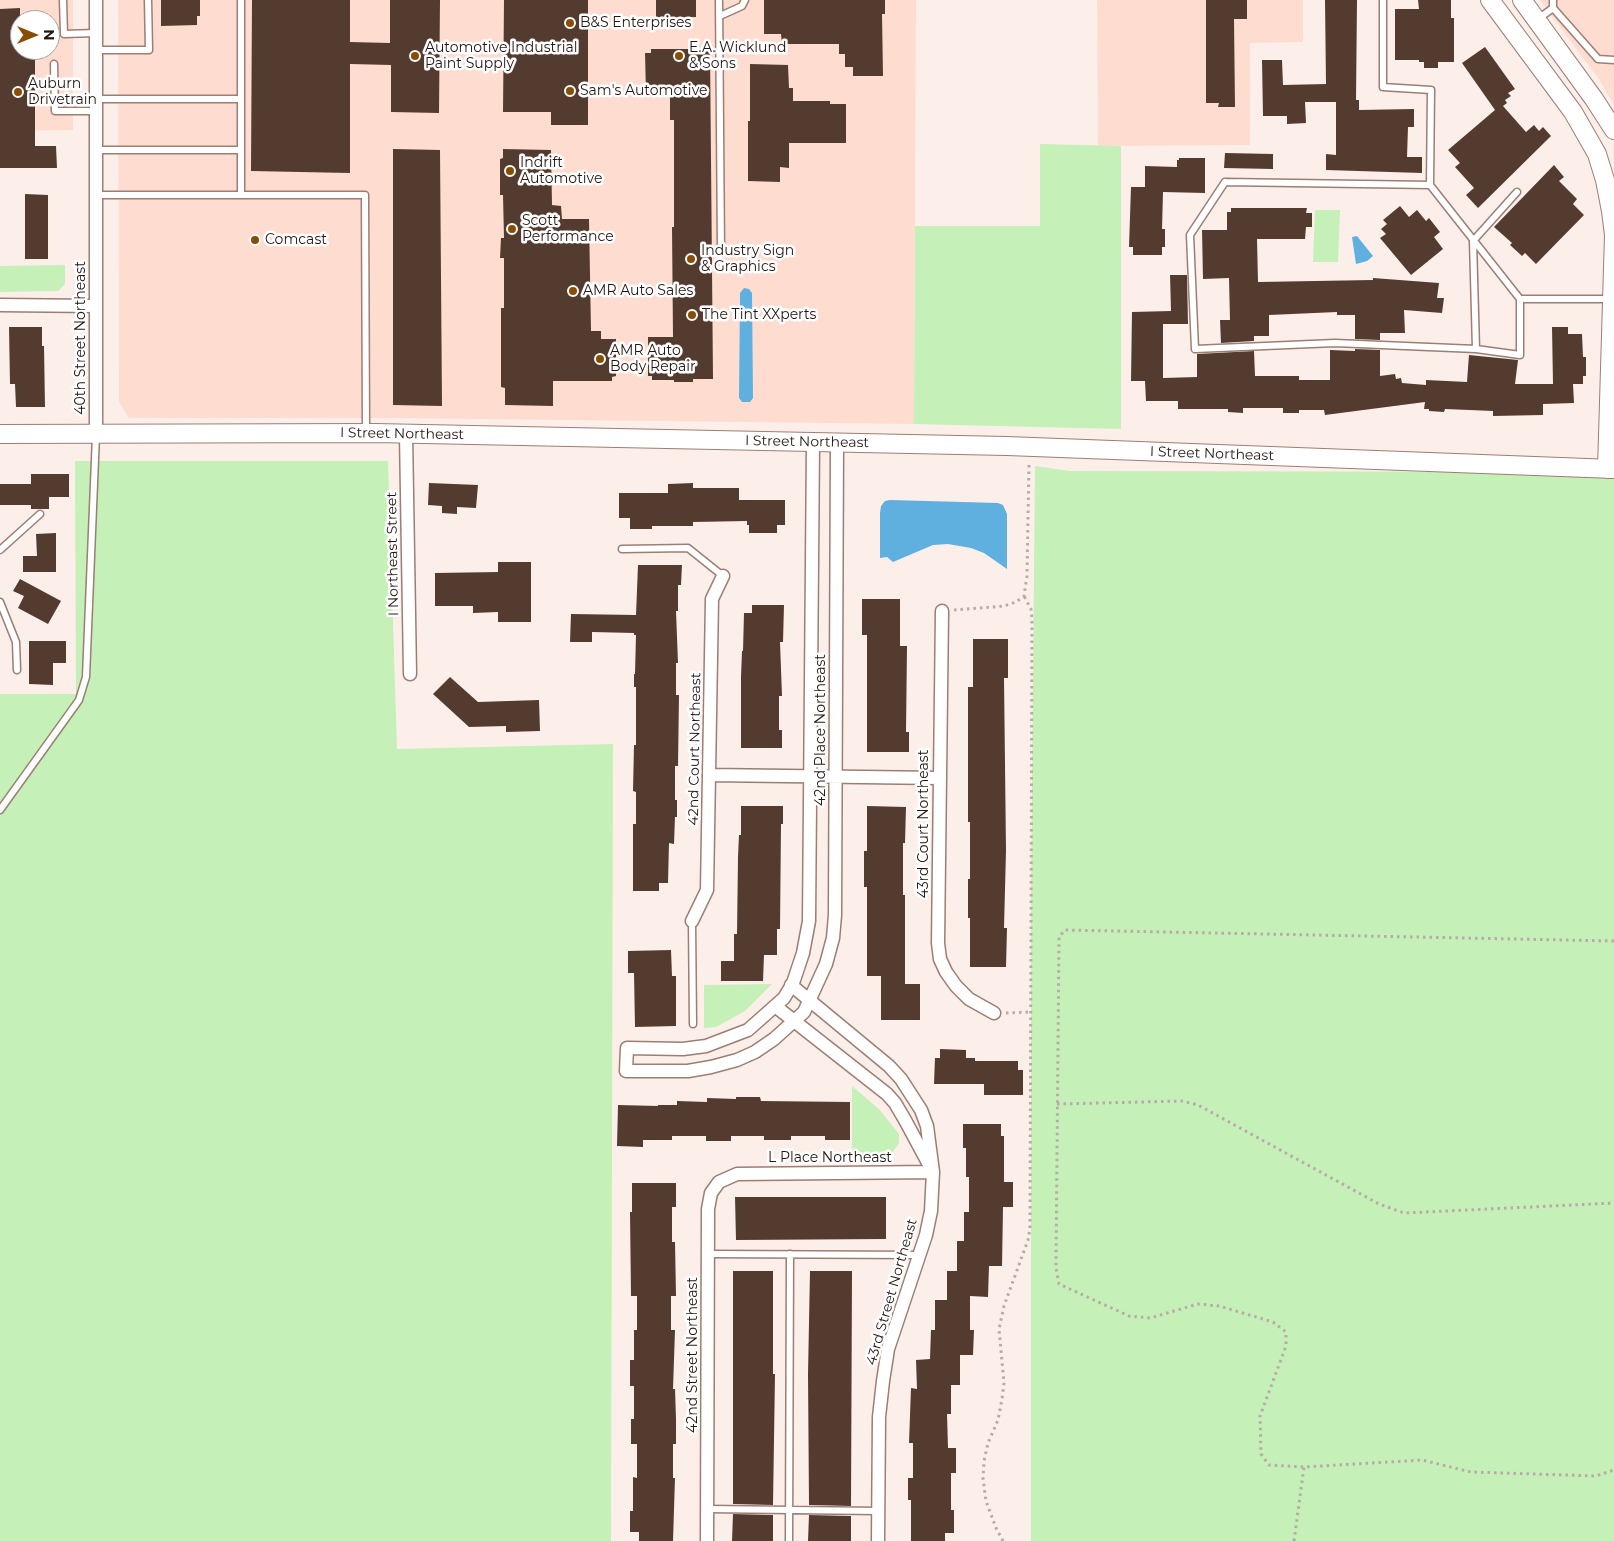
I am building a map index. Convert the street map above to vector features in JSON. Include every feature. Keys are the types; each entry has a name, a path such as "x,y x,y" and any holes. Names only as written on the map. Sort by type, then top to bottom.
{"street":[{"name":"40th Street Northeast","path":"96,0 96,433"},
{"path":"1490,0 1573,112 1596,154 1605,180 1614,235 1611,469"},
{"path":"1522,0 1594,98 1614,130"},
{"path":"0,305 96,306"},
{"name":"I Street Northeast","path":"0,434 366,433 837,442 1029,447 1611,469"},
{"name":"I Northeast Street","path":"406,434 410,674"},
{"name":"42nd Place Northeast","path":"779,1002 791,985 803,953 809,921 813,442"},
{"name":"42nd Place Northeast","path":"793,1022 804,1012 826,964 833,938 835,915 837,442"},
{"name":"42nd Court Northeast","path":"692,921 707,890 712,599 722,576"},
{"name":"43rd Court Northeast","path":"942,611 938,943 940,959 946,972 969,999 994,1013"},
{"path":"710,775 939,778"},
{"name":"43rd Street Northeast","path":"791,985 889,1066 914,1096 927,1126 934,1172 926,1235 888,1348 882,1381 878,1417 878,1541"},
{"path":"793,1022 774,1039 755,1052 711,1068 688,1071 626,1071 627,1048 683,1049 706,1046 748,1030 779,1002 793,1022 887,1094 895,1103 934,1172"},
{"name":"L Place Northeast","path":"728,1177 736,1174 934,1172"},
{"name":"42nd Street Northeast","path":"707,1541 708,1209 711,1193 719,1182 728,1177"}],"lane":[{"path":"63,0 64,34 96,33"},
{"path":"96,50 149,50 148,0"},
{"path":"241,0 241,195"},
{"path":"720,0 721,252"},
{"path":"720,16 742,6 745,0"},
{"path":"1383,0 1383,87 1431,90 1430,185 1520,299 1520,355 1476,349 1335,343 1194,349 1190,235 1225,182 1430,185"},
{"path":"1537,20 1553,4 1598,59 1614,60"},
{"path":"54,64 55,111 96,105 241,99"},
{"path":"96,150 241,150"},
{"path":"1476,349 1473,241 1517,192"},
{"path":"96,195 365,195 366,433"},
{"path":"1520,299 1613,299"},
{"name":"40th Street Northeast","path":"0,810 79,700 86,677 96,433"},
{"path":"0,550 40,514"},
{"path":"622,549 688,548 722,576"},
{"path":"0,602 16,642 17,670"},
{"path":"692,921 693,1024"},
{"path":"708,1254 919,1255"},
{"path":"789,1541 790,1254"},
{"path":"707,1509 878,1511"}],"path":[{"path":"1003,1541 986,1500 983,1479 984,1461 988,1443 998,1420 1004,1383 999,1329 1004,1306 1028,1240 1030,1228 1032,619 1031,610 1024,596 1027,576 1029,447"},
{"path":"942,611 1004,606 1016,602 1024,596"},
{"path":"1614,941 1065,930 1059,937 1056,1268 1059,1284 1129,1316 1150,1318 1198,1304 1219,1306 1273,1322 1286,1332 1286,1346 1260,1416 1261,1454 1269,1465 1304,1467 1422,1460 1471,1472 1596,1476 1614,1470"},
{"path":"994,1013 1030,1012"},
{"path":"1057,1104 1182,1101 1198,1105 1379,1204 1404,1213 1614,1203"},
{"path":"1294,1541 1304,1467"}],"shaded area":[{"path":"0,0 73,0 73,130 0,131"},
{"path":"118,0 916,0 914,424 391,418 129,418 119,402"},
{"path":"1097,0 1303,0 1303,42 1250,43 1250,145 1098,146"},
{"path":"1540,0 1614,0 1614,105 1600,81"}],"green space":[{"path":"1040,144 1121,146 1121,429 914,424 915,226 1040,226"},
{"path":"1315,210 1340,210 1338,262 1313,262"},
{"path":"65,265 65,284 58,291 0,292 0,266"},
{"path":"75,461 388,461 397,749 613,744 611,1541 0,1541 0,694 76,694"},
{"path":"1035,466 1070,471 1614,472 1614,1541 1031,1541 1031,897"},
{"path":"772,984 745,1011 716,1027 704,1028 704,985"},
{"path":"852,1086 879,1109 899,1134 899,1143 893,1152 852,1154"}],"water":[{"path":"1357,236 1373,256 1367,261 1356,264 1352,237"},
{"path":"744,288 749,289 752,293 753,398 750,402 742,402 739,398 740,293"},
{"path":"885,501 998,503 1003,505 1007,514 1007,569 984,553 971,548 948,544 933,545 893,562 887,557 880,558 881,506"}],"building":[{"path":"161,0 200,0 200,16 197,16 197,25 161,26"},
{"path":"252,0 350,0 350,42 390,43 390,0 440,0 439,113 391,112 391,65 350,64 350,173 251,171"},
{"path":"504,0 588,0 588,125 551,125 551,112 503,112"},
{"path":"656,0 696,0 696,17 656,18"},
{"path":"764,0 885,0 885,14 882,14 883,76 853,76 853,67 845,67 845,54 839,54 839,44 782,44 781,34 764,34"},
{"path":"1206,0 1247,0 1247,19 1234,19 1235,107 1218,107 1219,103 1206,103"},
{"path":"1325,0 1357,0 1356,100 1359,100 1359,110 1414,109 1414,127 1408,127 1407,157 1422,157 1422,173 1326,170 1326,154 1336,155 1336,102 1305,102 1306,123 1287,124 1287,116 1263,116 1262,60 1282,60 1283,85 1326,84"},
{"path":"1418,0 1451,0 1451,18 1454,18 1454,62 1438,62 1438,68 1424,68 1424,62 1419,62 1419,60 1395,60 1395,9 1419,9"},
{"path":"20,8 20,10 10,10 10,60 35,60 35,146 56,146 57,168 0,168 0,9"},
{"path":"1485,47 1515,89 1508,93 1511,96 1505,100 1507,103 1503,106 1526,132 1534,125 1539,131 1543,127 1551,136 1478,208 1466,195 1474,188 1455,167 1460,163 1448,150 1495,110 1462,63"},
{"path":"651,49 710,49 713,379 693,379 693,382 674,382 674,380 652,380 652,376 648,376 648,337 673,337 672,227 674,227 674,120 670,120 670,94 646,94 645,53 651,53"},
{"path":"750,64 788,65 789,88 793,88 793,101 830,101 830,104 846,104 846,143 789,143 789,168 780,167 780,182 748,181"},
{"path":"393,149 440,150 442,406 393,405"},
{"path":"503,149 551,150 552,205 561,206 562,219 589,219 591,331 601,331 601,339 616,339 616,376 612,377 612,381 553,381 553,406 505,405 505,388 501,387 501,308 504,308 504,258 500,258 501,238 504,238 503,195 500,195 500,159 503,158"},
{"path":"1225,153 1273,154 1273,169 1224,168"},
{"path":"1179,158 1205,158 1205,193 1163,192 1162,229 1165,229 1165,247 1162,247 1162,255 1133,255 1133,247 1129,247 1131,187 1145,187 1145,166 1177,167 1177,160"},
{"path":"1554,165 1564,177 1559,181 1577,199 1573,204 1584,215 1536,264 1525,253 1522,256 1510,245 1512,243 1494,227"},
{"path":"25,194 48,195 48,259 25,259"},
{"path":"1400,206 1409,217 1417,210 1426,221 1429,218 1440,232 1434,237 1443,249 1411,275 1380,238 1386,234 1381,229 1387,224 1383,220"},
{"path":"1231,208 1307,208 1306,213 1312,213 1312,227 1306,227 1305,239 1257,239 1258,282 1373,280 1373,278 1439,283 1437,298 1444,298 1442,313 1404,310 1405,333 1380,333 1380,340 1355,339 1355,315 1337,315 1337,312 1269,315 1269,336 1254,336 1254,341 1221,343 1220,320 1230,320 1229,278 1203,279 1202,230 1227,230 1227,212 1231,212"},
{"path":"1170,275 1187,275 1188,324 1163,324 1163,378 1197,377 1197,354 1254,351 1255,376 1299,376 1299,380 1330,380 1330,350 1355,351 1355,349 1380,350 1380,376 1395,374 1396,379 1401,378 1402,383 1426,385 1426,380 1467,382 1469,355 1518,360 1515,384 1553,384 1552,327 1568,327 1568,334 1582,334 1583,357 1586,357 1586,376 1583,376 1583,384 1573,384 1574,403 1543,404 1543,415 1493,416 1493,411 1445,409 1444,412 1429,411 1429,409 1424,409 1425,402 1325,415 1324,410 1299,410 1299,413 1283,413 1283,408 1243,408 1243,413 1228,412 1228,409 1178,409 1178,401 1146,401 1145,381 1131,381 1132,312 1171,311"},
{"path":"9,327 42,327 45,407 16,407 15,384 10,384"},
{"path":"31,474 69,474 69,497 49,497 49,509 31,509 31,505 0,505 0,484 31,484"},
{"path":"429,483 478,485 476,508 457,507 457,514 442,513 442,506 428,505"},
{"path":"693,483 693,488 739,488 739,500 785,500 785,525 777,525 777,533 749,533 747,521 693,522 693,526 652,526 652,529 630,529 630,518 619,518 619,493 668,493 668,484"},
{"path":"56,533 56,572 23,572 23,556 37,556 36,534"},
{"path":"498,562 531,562 531,622 498,622 498,612 473,613 473,606 435,606 435,573 498,572"},
{"path":"638,565 682,565 681,585 678,585 678,611 676,611 678,663 676,663 676,695 679,695 678,766 675,766 677,817 675,817 674,844 669,843 668,883 659,883 659,891 633,891 633,824 636,824 636,792 633,791 634,745 636,745 636,687 634,687 634,674 636,635 634,633 592,632 592,642 570,642 571,614 636,615"},
{"path":"20,579 61,601 48,624 18,608 24,596 13,591"},
{"path":"862,599 900,599 900,646 907,646 906,732 909,732 909,752 867,752 867,635 862,635"},
{"path":"752,605 784,605 783,642 780,642 782,696 779,696 779,730 782,730 782,748 741,748 741,677 744,613 752,613"},
{"path":"973,639 1008,639 1008,678 1004,678 1006,851 1004,928 1007,928 1006,967 970,967 970,918 968,918 970,822 968,822 968,687 973,687"},
{"path":"29,641 66,641 66,663 53,663 53,685 29,684"},
{"path":"450,677 478,702 539,700 540,731 506,732 506,726 469,727 433,694"},
{"path":"741,806 783,806 783,824 781,824 780,929 777,929 777,955 764,955 763,981 721,981 721,961 734,961 734,934 737,934"},
{"path":"867,806 906,807 905,843 903,843 905,984 920,984 920,1020 881,1020 881,976 867,976 867,887 864,887 864,851 867,851"},
{"path":"671,950 672,976 676,976 676,1026 635,1027 634,973 628,973 628,951"},
{"path":"940,1049 966,1050 966,1058 975,1058 975,1061 1018,1061 1018,1070 1023,1070 1023,1095 984,1095 984,1084 934,1084 935,1058 940,1058"},
{"path":"736,1097 760,1097 761,1101 850,1102 850,1140 825,1140 825,1136 791,1136 791,1140 764,1140 764,1136 731,1136 731,1141 706,1141 706,1136 672,1136 672,1140 643,1140 643,1147 617,1146 618,1105 677,1105 677,1101 707,1102 707,1098 736,1099"},
{"path":"963,1124 1001,1124 1001,1136 1004,1136 1004,1182 1013,1182 1013,1207 1003,1207 1002,1266 989,1266 988,1297 970,1296 970,1330 974,1330 973,1355 960,1355 960,1385 951,1385 951,1414 947,1414 948,1448 956,1448 956,1473 951,1473 951,1510 954,1510 954,1533 945,1533 945,1541 911,1541 911,1500 908,1500 908,1478 913,1478 913,1443 909,1443 911,1388 917,1389 916,1360 930,1359 931,1330 935,1330 935,1300 947,1300 947,1271 957,1271 957,1241 964,1241 964,1212 969,1212 969,1177 966,1177 966,1148 963,1148"},
{"path":"632,1183 676,1183 676,1207 672,1207 672,1242 675,1242 676,1296 671,1296 671,1330 675,1330 673,1389 675,1389 676,1419 676,1444 673,1444 673,1478 675,1478 673,1541 639,1541 639,1532 630,1532 630,1511 633,1511 633,1477 637,1478 637,1444 631,1444 631,1419 634,1419 634,1386 630,1386 630,1360 634,1360 634,1330 637,1330 637,1296 631,1296 630,1212 632,1212"},
{"path":"735,1197 886,1197 886,1239 736,1240"},
{"path":"733,1271 773,1271 773,1374 775,1374 773,1505 733,1504"},
{"path":"810,1271 852,1271 851,1506 809,1505 808,1374"},
{"path":"733,1514 773,1515 773,1541 732,1541"},
{"path":"809,1515 851,1516 851,1541 808,1541"}],"place":[{"name":"B&S Enterprises","path":"570,23"},
{"name":"Automotive Industrial Paint Supply","path":"415,56"},
{"name":"E.A. Wicklund & Sons","path":"679,56"},
{"name":"Sam's Automotive","path":"570,91"},
{"name":"Auburn Drivetrain","path":"18,92"},
{"name":"Indrift Automotive","path":"510,171"},
{"name":"Scott Performance","path":"512,229"},
{"name":"Comcast","path":"255,240"},
{"name":"Industry Sign & Graphics","path":"691,259"},
{"name":"AMR Auto Sales","path":"573,291"},
{"name":"The Tint XXperts","path":"692,315"},
{"name":"AMR Auto Body Repair","path":"600,359"}]}
